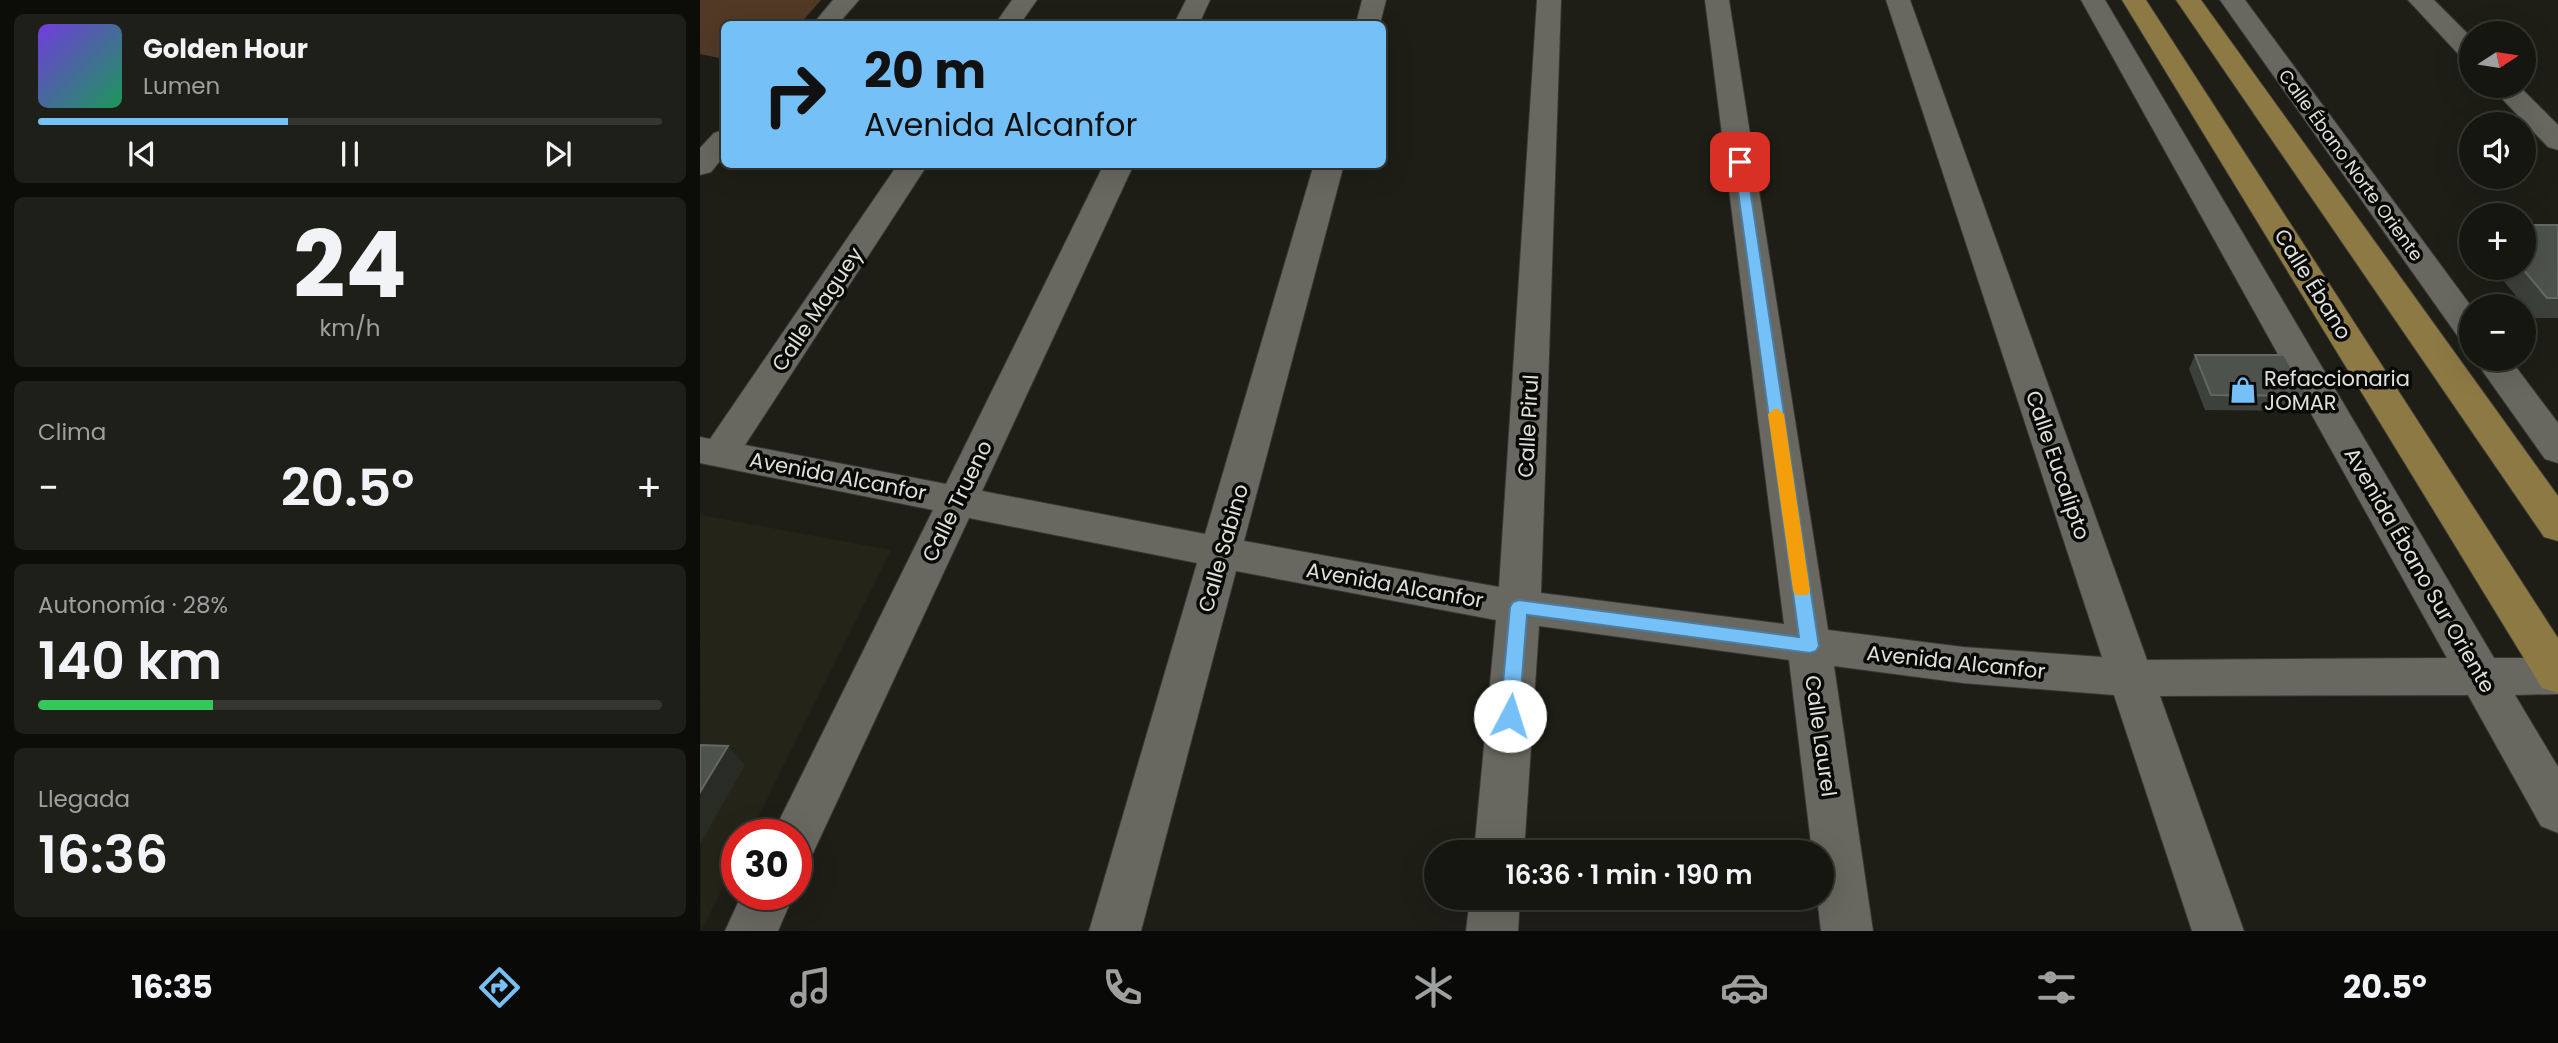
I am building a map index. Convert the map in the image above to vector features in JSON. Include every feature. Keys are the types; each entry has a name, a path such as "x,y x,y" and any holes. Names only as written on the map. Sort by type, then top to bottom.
{"main road":[{"name":"Calle Ébano","path":"2134,0 2558,676"},
{"path":"2188,0 2558,526"}],"street":[{"path":"828,21 847,0"},
{"path":"1009,21 1025,0"},
{"path":"1188,21 1198,0"},
{"path":"1369,21 1374,0"},
{"name":"Calle Pirul","path":"1500,840 1519,607 1549,0"},
{"name":"Calle Laurel","path":"1717,0 1810,646 1847,931"},
{"name":"Calle Eucalipto","path":"1898,0 2218,931"},
{"name":"Avenida Ébano Sur Oriente","path":"2093,0 2558,811"},
{"name":"Calle Ébano Norte Oriente","path":"2232,0 2459,313"},
{"path":"2420,0 2459,40"},
{"path":"2516,98 2558,141"},
{"path":"700,119 721,122"},
{"path":"700,166 721,142"},
{"name":"Calle Maguey","path":"710,452 910,168"},
{"name":"Calle Trueno","path":"805,819 1117,168"},
{"name":"Calle Sabino","path":"1115,931 1328,168"},
{"path":"2501,371 2558,450"},
{"name":"Avenida Alcanfor","path":"710,452 1222,553 1519,607 1962,665 2132,678 2558,676"},
{"path":"751,931 761,910"},
{"path":"1492,931 1494,910"}],"shaded area":[{"path":"700,0 821,0 803,21 721,21 721,58 700,54"},
{"path":"700,515 891,550 757,819 721,819 721,892 701,931"}],"building":[{"path":"2536,225 2558,225 2558,298 2547,298 2532,280 2536,280"},
{"path":"2195,355 2284,355 2308,396 2211,395"},
{"path":"700,745 728,746 700,792"}],"slow traffic":[{"path":"1776,414 1802,590"}],"place":[{"name":"Refaccionaria JOMAR","path":"2243,390"}],"route":[{"path":"1510,716 1519,607 1810,646 1740,162"}]}
